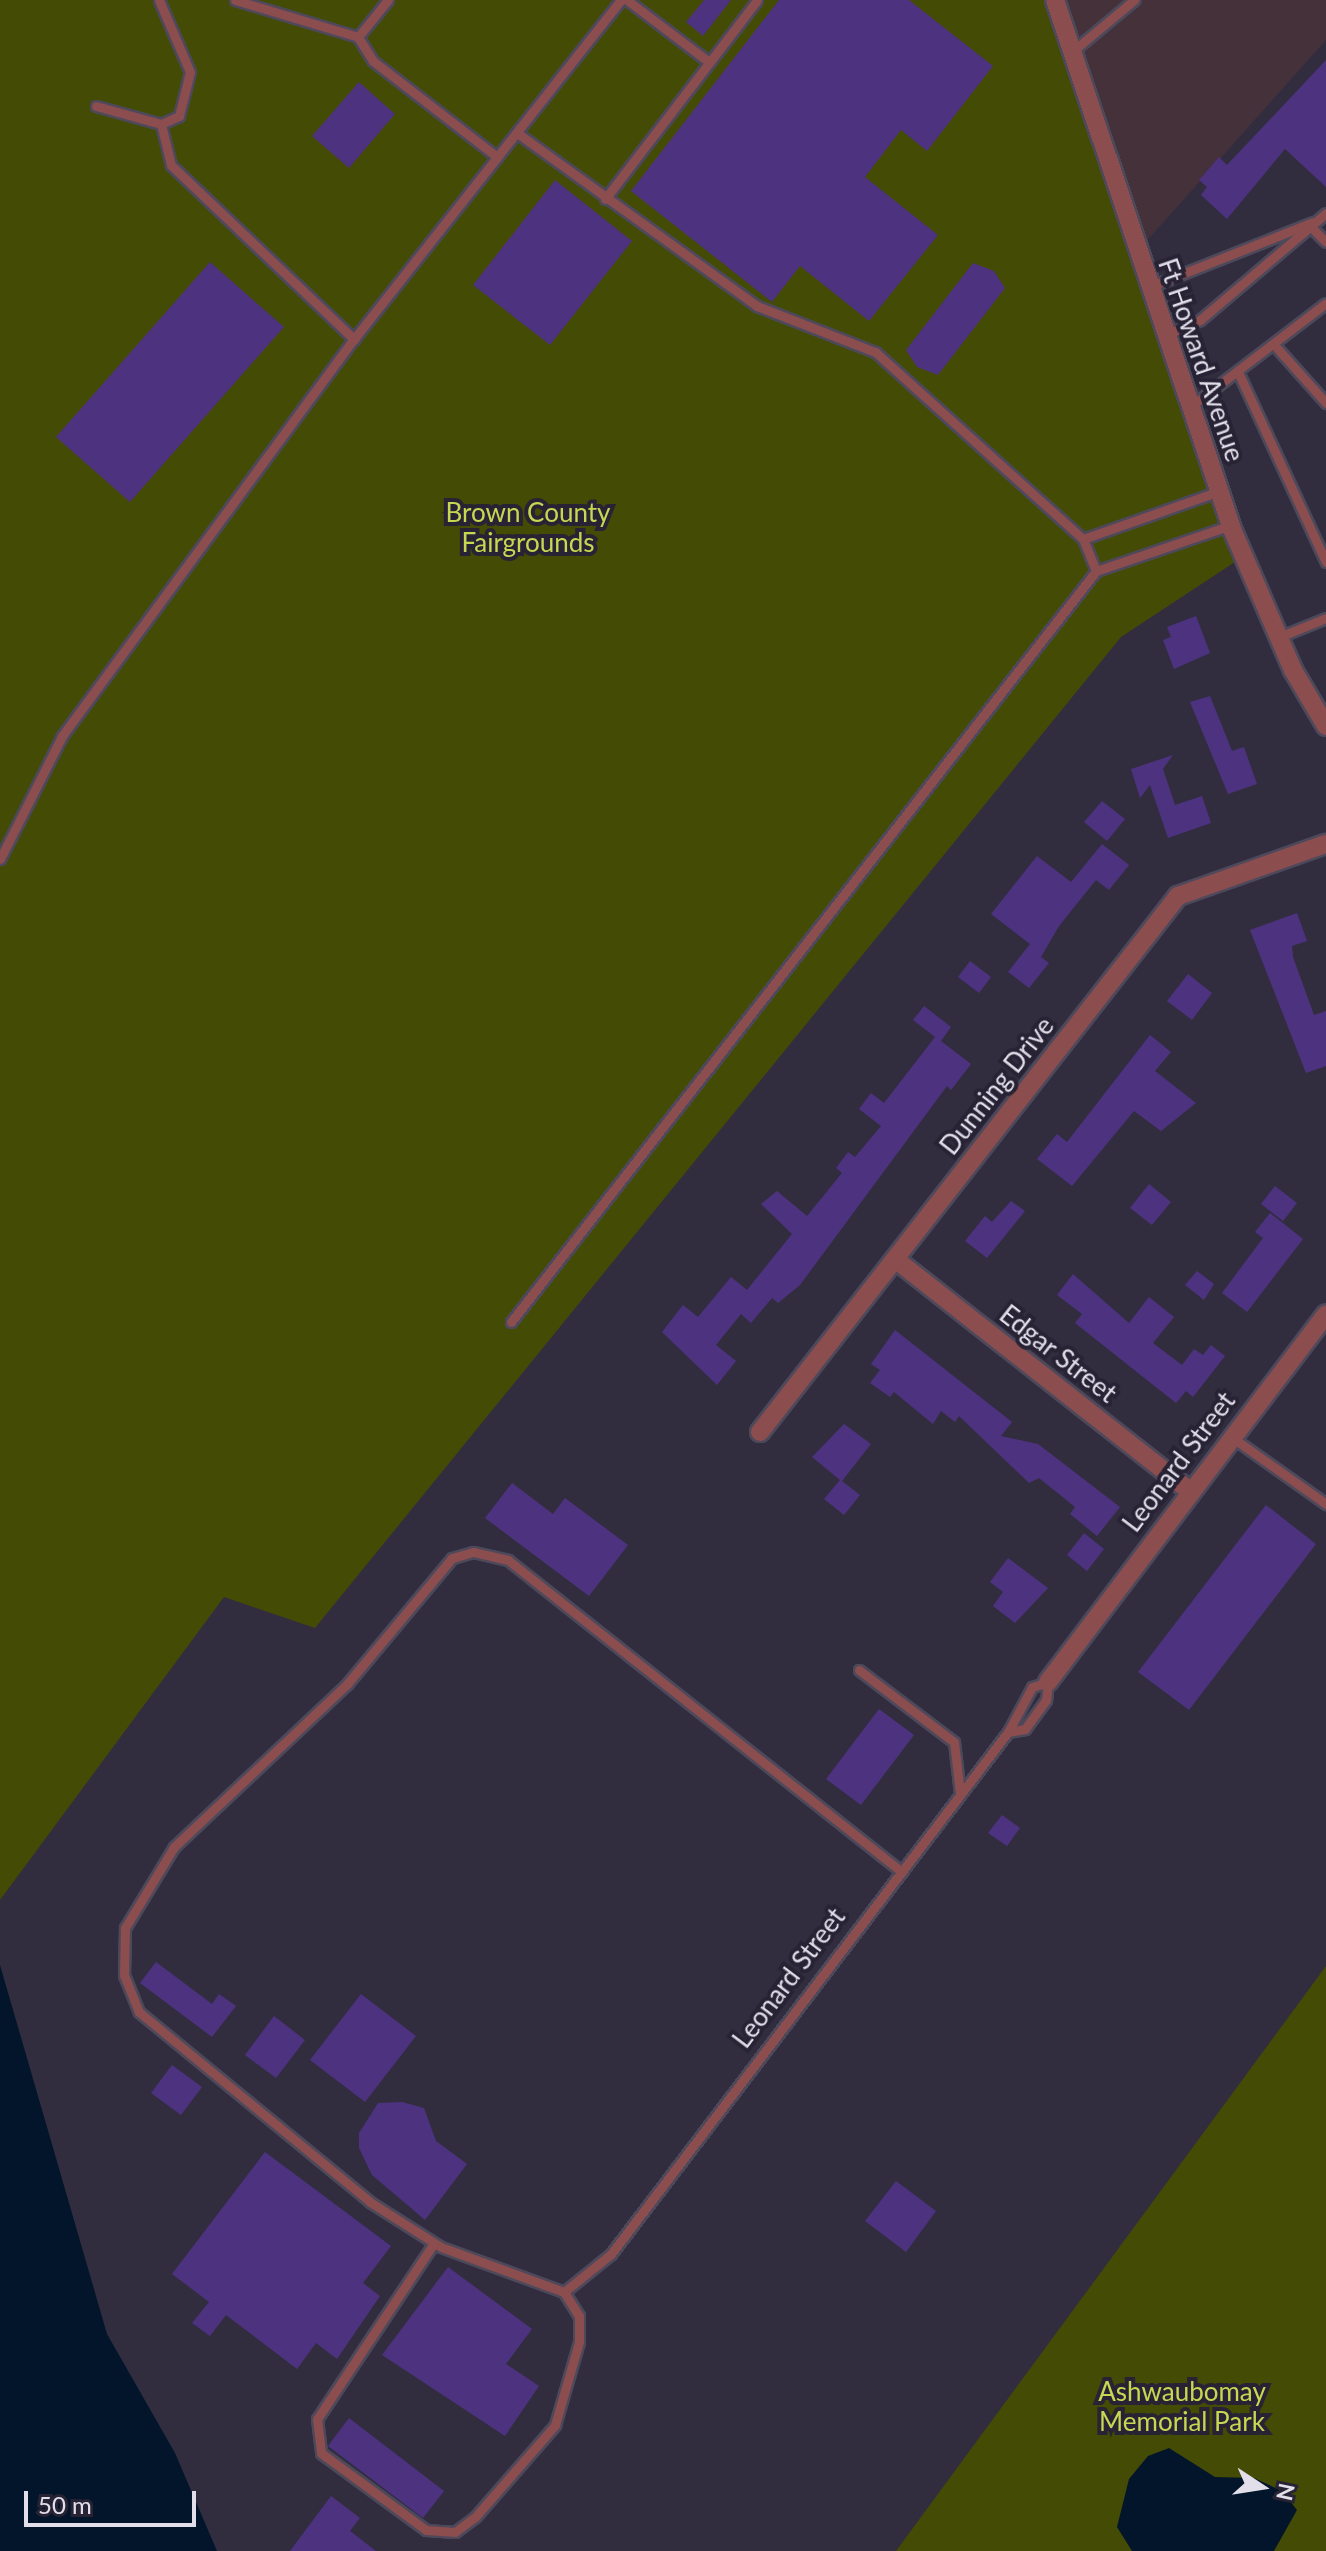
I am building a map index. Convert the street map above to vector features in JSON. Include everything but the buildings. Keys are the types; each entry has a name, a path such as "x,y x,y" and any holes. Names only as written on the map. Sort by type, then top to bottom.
{"street":[{"name":"Ft Howard Avenue","path":"1055,0 1148,288 1231,525 1279,637 1326,726"},
{"name":"Dunning Drive","path":"760,1432 1178,896 1326,844"},
{"name":"Edgar Street","path":"895,1259 1189,1490"},
{"name":"Leonard Street","path":"1048,1682 1189,1490 1326,1314"}],"lane":[{"path":"96,106 161,124 179,116 190,86 159,0"},
{"path":"235,0 358,37 373,61 497,157"},
{"path":"358,37 388,0"},
{"path":"0,859 62,736 354,339 624,0 709,62"},
{"path":"605,199 757,0"},
{"path":"1073,51 1134,0"},
{"path":"161,124 171,165 354,339"},
{"path":"517,133 605,199 636,212 757,306 875,352 1083,539 1096,571"},
{"path":"1148,288 1217,266 1324,215"},
{"path":"1165,335 1200,320 1324,215"},
{"path":"1311,227 1326,242"},
{"path":"1190,407 1277,348 1326,303"},
{"path":"1277,348 1326,403"},
{"path":"1239,374 1326,562"},
{"path":"1083,539 1219,491"},
{"path":"511,1322 1096,571 1231,525"},
{"path":"1279,637 1326,618"},
{"path":"1230,1436 1326,1504"},
{"path":"434,2243 317,2419 321,2453 426,2530 455,2532 476,2516 555,2425 579,2342 579,2316 564,2292 434,2243 370,2202 139,2012 122,1952 136,1901 174,1847 347,1684 452,1558 490,1552 508,1560 902,1872"},
{"path":"859,1670 954,1742 962,1763 959,1796"},
{"name":"Leonard Street","path":"564,2292 611,2254 1008,1732 1032,1687 1048,1682 1046,1700 1025,1729 1008,1732"}],"shaded area":[{"path":"1055,0 1326,0 1326,40 1136,253"}],"green space":[{"name":"Brown County Fairgrounds","path":"0,0 1055,0 1244,556 1121,637 315,1628 224,1597 0,1900"},
{"name":"Ashwaubomay Memorial Park","path":"1326,1966 1326,2551 896,2551"}],"water":[{"path":"0,1965 107,2334 175,2453 217,2551 0,2551"},
{"path":"1169,2448 1215,2477 1254,2478 1282,2491 1297,2510 1274,2551 1132,2551 1117,2527 1129,2479 1148,2456"}]}
